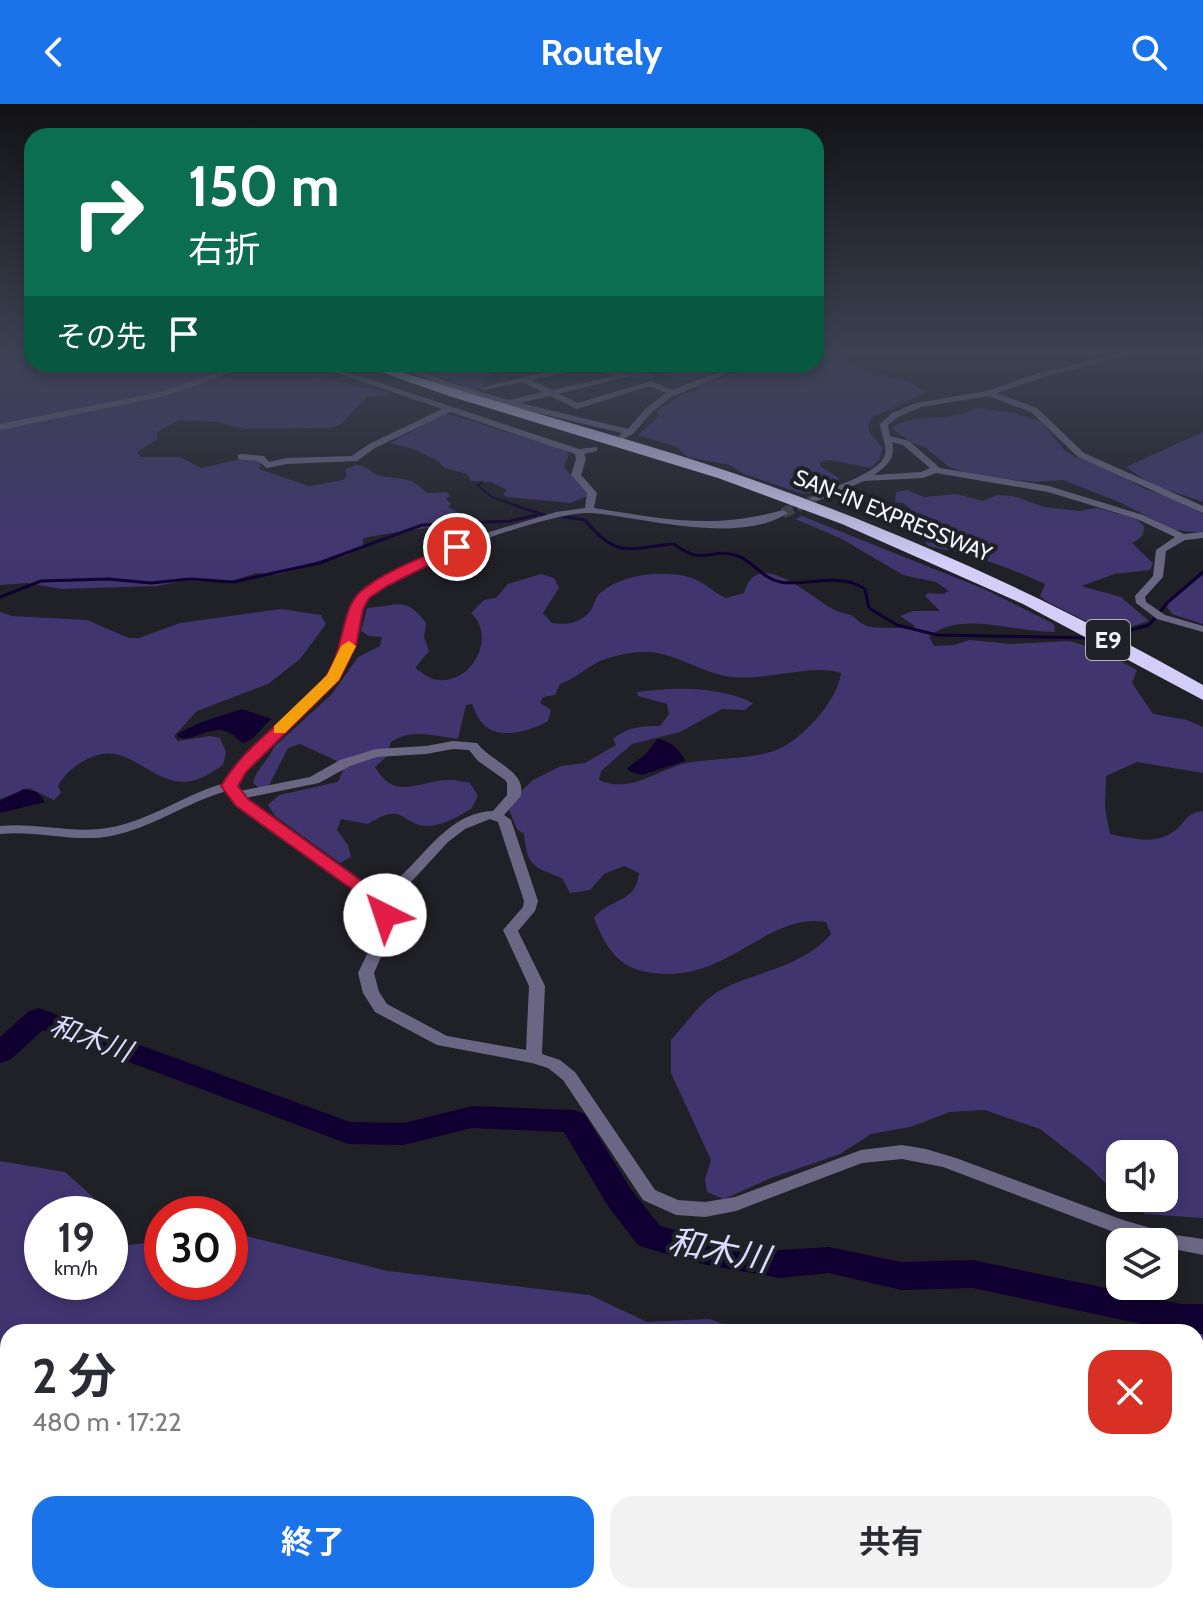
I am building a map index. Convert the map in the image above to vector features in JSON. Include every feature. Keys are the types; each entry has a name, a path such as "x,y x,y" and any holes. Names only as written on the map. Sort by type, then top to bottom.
{"highway":[{"name":"SAN-IN EXPRESSWAY","path":"554,423 772,491 904,542 1034,603 1203,694"}],"street":[{"path":"0,427 20,423"},
{"path":"241,457 261,458 267,465 287,461 351,459 416,423"},
{"path":"492,423 579,452 594,449"},
{"path":"584,423 626,434 642,423"},
{"path":"814,499 880,467 888,458 885,423"},
{"path":"1048,423 1081,455 1203,510"},
{"path":"886,437 906,443 934,464 936,470"},
{"path":"579,452 581,459 576,475 592,493 589,510"},
{"path":"860,478 923,475 936,470 1049,489 1106,509 1136,515 1183,537"},
{"path":"233,791 239,769 333,677 349,646 358,603 374,587 432,557 477,539 559,514 589,510 719,525 759,521 783,513"},
{"path":"1203,535 1183,537 1161,550 1158,577 1140,596 1141,603 1158,615 1203,629"},
{"path":"0,830 29,827 82,835 105,833 127,828 208,791 233,791 314,780 345,763 376,753 460,744 473,746 485,763 508,775 514,783 514,796 496,815 484,816 460,826 379,902"},
{"path":"233,791 379,902 387,927 366,973 371,993 381,1008 443,1041 534,1057 554,1064 569,1076 649,1195 676,1209 692,1212 727,1206 862,1156 894,1151 936,1158 1151,1237 1203,1247"},
{"path":"496,815 509,827 520,875 529,890 531,901 530,908 510,930 537,986 534,1057"}],"shaded area":[{"path":"0,423 174,423 157,432 157,439 137,452 141,457 180,457 201,468 245,458 261,462 259,469 309,486 343,480 347,476 345,470 361,465 381,476 411,481 427,493 447,492 450,496 446,499 451,504 448,507 459,513 447,524 363,538 363,546 347,555 277,575 257,573 228,582 183,581 157,586 61,589 27,583 0,585"},
{"path":"221,423 342,423 331,428 245,429"},
{"path":"427,423 478,423 565,450 569,454 564,466 588,496 570,503 507,497 503,495 507,490 491,482 471,481 467,474 445,468 437,460 413,449 390,443"},
{"path":"651,423 869,423 870,433 883,448 879,460 871,468 830,460 820,462 820,466 840,479 807,494 744,474 730,465 687,457 677,447 638,435"},
{"path":"901,423 1043,423 1064,450 1075,457 1107,468 1145,489 1177,499 1203,514 1203,533 1174,530 1119,502 1063,480 1034,482 977,476 949,467 925,447 912,443 892,428"},
{"path":"1203,432 1203,502 1151,484 1126,467"},
{"path":"907,490 924,497 956,494 983,501 997,495 1013,496 1044,507 1079,511 1097,508 1137,519 1144,526 1143,532 1132,543 1153,563 1150,570 1115,574 1081,586 1121,597 1149,621 1110,633 1040,596 1045,584 988,561 928,546 924,539 926,528 908,524 903,515 911,509 895,502 896,492"},
{"path":"802,516 984,589 1054,624 1055,632 989,624 956,625 941,629 929,637 934,646 969,640 1013,644 1069,641 1097,649 1137,670 1132,683 1153,714 1187,720 1203,727 1203,773 1137,762 1106,776 1105,808 1110,834 1146,840 1171,834 1191,815 1203,811 1203,1218 1142,1212 1178,1212 1178,1140 1106,1140 1106,1183 1040,1129 985,1110 950,1112 910,1127 871,1134 840,1154 771,1178 724,1199 707,1192 705,1179 711,1160 671,1073 671,1040 712,995 792,962 819,946 831,934 826,922 805,922 785,927 703,968 680,973 641,971 615,955 603,939 594,918 633,890 639,873 624,866 604,874 590,890 570,893 562,878 533,864 527,853 524,834 517,829 509,810 520,792 533,780 561,766 585,763 616,745 613,739 623,732 660,726 669,714 667,704 638,696 637,692 696,689 725,693 753,703 745,710 722,709 680,732 632,744 601,771 599,780 623,784 680,765 771,752 793,740 815,720 833,696 841,673 817,670 732,677 661,654 638,652 601,660 560,684 555,695 543,697 540,703 551,710 548,721 532,728 513,733 495,731 481,722 472,704 466,705 458,739 407,735 391,742 387,756 375,767 383,778 400,787 451,780 470,783 478,796 471,809 433,826 419,825 396,814 380,817 368,824 341,819 337,830 348,845 351,857 340,863 275,816 268,805 279,795 338,782 344,768 337,761 300,744 288,748 269,785 259,788 253,783 274,747 332,694 358,657 380,646 382,637 369,636 361,631 367,608 400,604 419,614 426,623 424,637 429,651 415,668 438,680 461,675 477,657 482,634 471,613 484,600 496,598 508,584 541,574 554,578 559,588 543,613 552,623 558,624 582,618 608,587 630,578 654,574 689,577 726,598 744,593 751,579 761,574 773,574 871,627 911,629 915,626 900,616 913,611 940,611 925,596 949,591 936,582 903,575 842,539 795,519"},
{"path":"1203,575 1203,624 1172,614 1167,607 1169,602"},
{"path":"281,609 321,615 326,624 300,659 268,684 197,711 174,736 178,741 210,736 220,738 226,752 223,765 199,779 183,782 165,778 124,757 107,753 74,767 62,779 58,786 61,793 54,800 29,788 0,799 0,612 12,616 87,620 129,638 139,638 180,623"},
{"path":"242,709 272,719 248,741 243,743 221,730 190,738 178,737 177,734 202,722"},
{"path":"657,739 674,746 685,761 642,775 629,771 627,768 646,754"},
{"path":"24,789 37,792 45,802 0,813 0,801"},
{"path":"0,1161 65,1172 92,1196 24,1196 24,1300 128,1300 128,1245 144,1243 144,1300 248,1300 248,1236 388,1271 590,1295 647,1322 709,1319 723,1324 0,1324"}],"waterway":[{"path":"482,482 478,486 492,497 520,507"},
{"path":"514,505 520,507"},
{"path":"520,507 544,515"},
{"path":"0,597 41,581 108,579 151,583 190,579 233,582 319,563 422,525 510,521 537,515"},
{"path":"560,516 585,520 596,533 616,546 634,549 674,544 694,555 721,553 738,556 780,582 834,580 855,584 865,589 869,608 897,625 937,635 1092,638"},
{"path":"1109,636 1149,625 1167,603 1203,572"},
{"name":"和木川","path":"0,1053 39,1018 283,1108"},
{"name":"和木川","path":"297,1114 348,1133 404,1134 472,1117 573,1121 619,1197 649,1236 707,1252 780,1264 829,1260 901,1276 973,1274 1181,1318 1203,1319"}],"tunnel":[{"path":"797,507 814,499"},
{"path":"783,513 801,505"}],"slow traffic":[{"path":"280,729 333,677 349,646"}],"route":[{"path":"385,915 379,902 363,888 242,803 230,786 239,769 333,677 349,646 356,609 363,596 374,587 457,547"}]}
